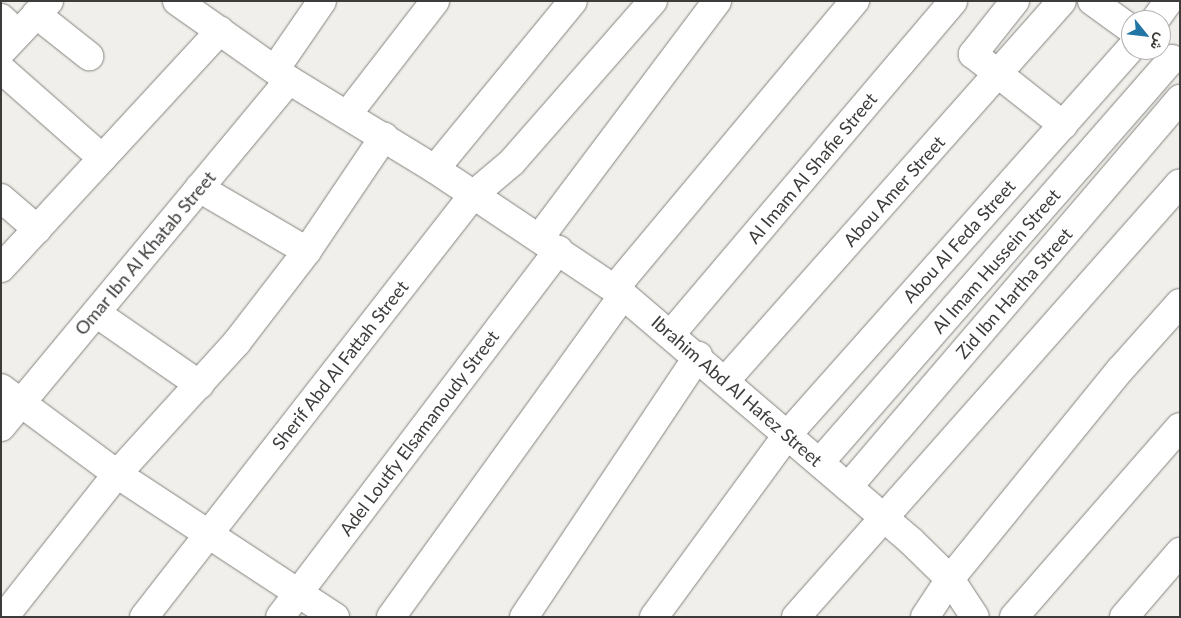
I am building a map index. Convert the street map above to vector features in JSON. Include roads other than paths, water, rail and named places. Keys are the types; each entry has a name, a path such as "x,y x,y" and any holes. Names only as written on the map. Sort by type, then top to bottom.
{"street":[{"name":"Ibrahim Abd Al Hafez Street","path":"177,1 282,74 435,168 473,195 549,243 619,292 698,356 883,517 950,579 975,617"},
{"name":"Omar Ibn Al Khatab Street","path":"1,427 11,395 96,313 199,188 282,74 322,1"},
{"path":"347,115 435,1"},
{"path":"435,168 573,1"},
{"name":"Sherif Abd Al Fattah Street","path":"144,617 473,195 512,162 653,1"},
{"name":"Adel Loutfy Elsamanoudy Street","path":"280,617 549,243 717,1"},
{"path":"391,617 619,292 855,1"},
{"name":"Al Imam Al Shafie Street","path":"671,334 953,1"},
{"path":"1015,1 973,54 1062,125"},
{"name":"Abou Amer Street","path":"726,380 1062,1"},
{"path":"1092,1 1121,22"},
{"path":"7,35 42,8 89,56"},
{"path":"1,268 220,31"},
{"name":"Abou Al Feda Street","path":"654,617 788,434 1121,59"},
{"name":"Al Imam Hussein Street","path":"820,462 1169,60"},
{"path":"1,69 102,158"},
{"name":"Zid Ibn Hartha Street","path":"848,487 1180,99"},
{"path":"4,617 117,474 200,385 307,251 384,137"},
{"path":"796,617 1180,183"},
{"path":"199,188 307,251"},
{"path":"1,198 37,229"},
{"path":"925,617 950,579 1120,370 1180,303"},
{"path":"96,313 200,385"},
{"path":"524,617 698,356"},
{"path":"11,395 117,474 207,536 335,617"},
{"path":"1014,617 1180,427"},
{"path":"1124,617 1180,552"}]}
